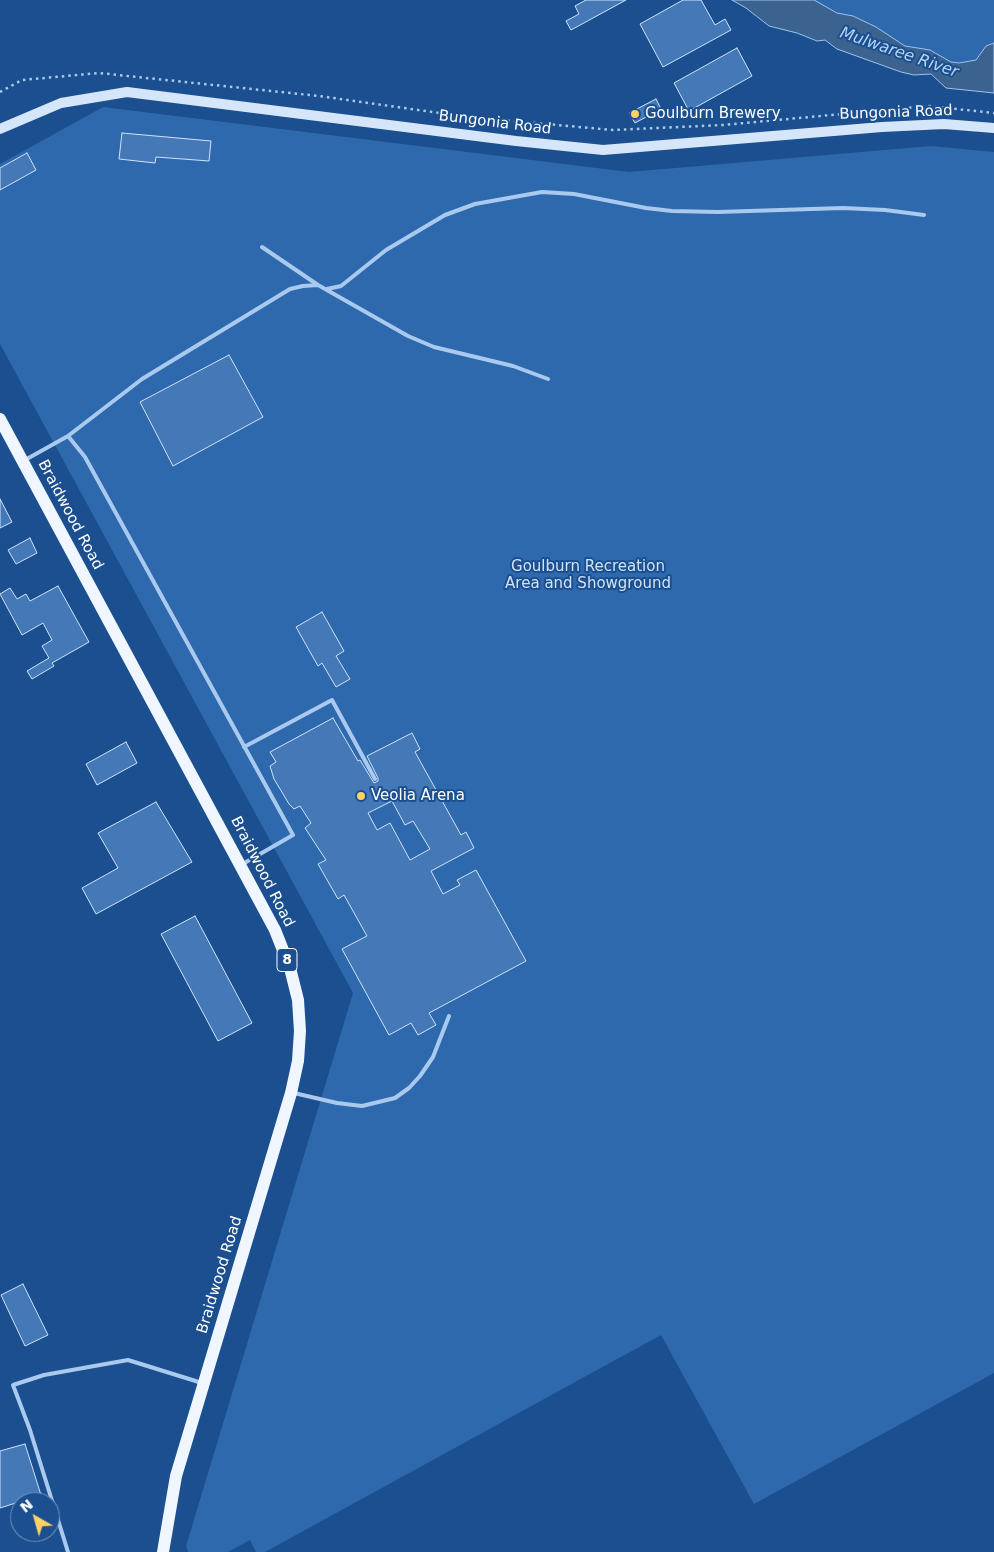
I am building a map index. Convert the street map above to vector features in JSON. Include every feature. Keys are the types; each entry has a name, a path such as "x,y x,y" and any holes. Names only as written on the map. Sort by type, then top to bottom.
{"main road":[{"name":"Braidwood Road","path":"0,419 242,865 275,930 290,968 298,1000 300,1031 298,1061 291,1093 176,1476 163,1552"}],"street":[{"name":"Bungonia Road","path":"0,129 61,102 127,92 516,141 603,150 882,127 944,124 994,128"}],"lane":[{"path":"327,289 341,286 393,246 445,215 475,204 542,192 574,194 672,211 728,212 843,208 885,210 924,215"},
{"path":"262,247 318,285 408,336 434,347 513,366 548,380"},
{"path":"23,461 68,436 142,379 290,289 318,285"},
{"path":"68,436 85,457 293,835 242,865"},
{"path":"244,746 332,700 375,779"},
{"path":"291,1093 362,1106 395,1098 409,1088 420,1076 432,1057 449,1016"},
{"path":"68,1552 30,1430 13,1385 44,1375 128,1360 204,1384"}],"path":[{"path":"0,92 22,80 99,73 319,96 468,117 613,130 723,125 929,106 994,113"}],"green space":[{"path":"814,0 994,0 994,43 986,46 976,60 964,63 951,62 930,50 905,46 876,27 853,16 837,13"},
{"name":"Goulburn Recreation Area and Showground","path":"103,107 629,172 931,146 994,152 994,1373 754,1504 661,1335 265,1552 256,1552 250,1540 228,1552 188,1552 186,1546 353,993 0,344 0,164"}],"water":[{"name":"Mulwaree River","path":"732,0 814,0 837,13 853,16 876,27 905,46 930,50 951,62 959,63 976,60 986,46 994,43 994,93 946,88 931,74 914,75 901,72 837,49 825,40 817,41 797,33 769,26 746,8"}],"building":[{"path":"586,0 626,0 571,30 566,21 579,14 575,6"},
{"path":"683,0 701,0 715,25 725,19 731,30 663,67 640,24"},
{"path":"737,48 752,76 689,111 674,83"},
{"path":"656,99 661,109 635,123 629,113"},
{"path":"122,133 211,141 209,161 156,157 155,163 119,159"},
{"path":"27,153 36,170 0,190 0,168"},
{"path":"229,355 263,417 173,466 140,402"},
{"path":"0,499 12,522 0,528"},
{"path":"30,538 37,553 16,564 8,550"},
{"path":"58,586 89,642 52,663 54,666 32,679 27,671 49,658 42,646 52,640 43,623 22,635 0,594 10,588 17,599 26,594 30,601"},
{"path":"322,612 344,651 336,656 350,679 336,687 322,663 318,666 296,627"},
{"path":"333,718 358,761 360,760 374,783 378,781 378,778 367,756 412,733 420,749 415,752 461,835 466,832 474,848 431,871 443,894 460,885 457,880 476,870 526,961 429,1013 436,1025 418,1035 411,1023 389,1035 342,949 367,936 344,895 338,899 318,864 326,860 305,828 311,823 300,806 294,809 289,804 274,779 270,766 276,762 270,752","holes":["392,801 405,825 413,821 430,849 410,860 390,823 377,830 368,813"]},
{"path":"126,742 137,763 97,785 86,764"},
{"path":"156,802 192,862 96,914 82,888 118,868 98,833"},
{"path":"195,916 252,1023 218,1041 161,934"},
{"path":"23,1284 48,1335 25,1346 1,1295"},
{"path":"25,1444 40,1492 10,1492 10,1505 0,1508 0,1451"}],"place":[{"name":"Goulburn Brewery","path":"635,114"},
{"name":"Veolia Arena","path":"361,796"}]}
